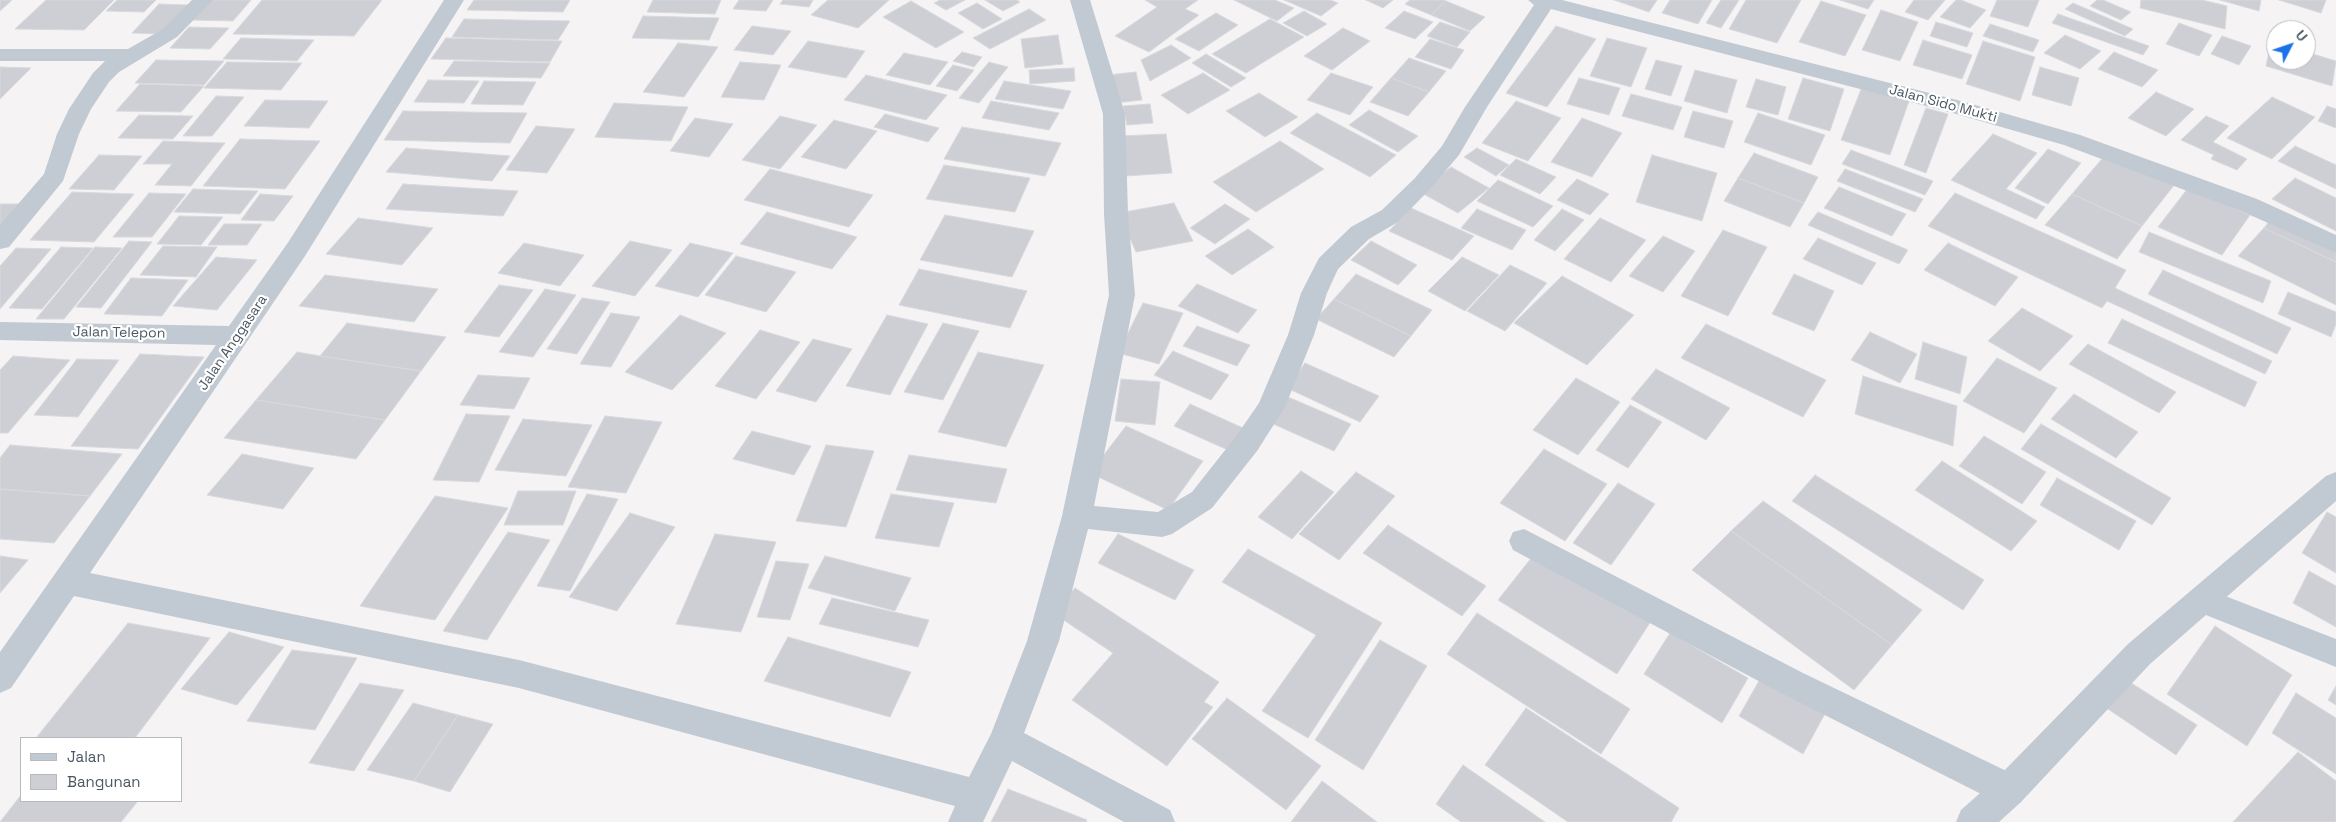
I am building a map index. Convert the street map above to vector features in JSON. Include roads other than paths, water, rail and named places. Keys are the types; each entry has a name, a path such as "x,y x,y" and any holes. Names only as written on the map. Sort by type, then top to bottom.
{"street":[{"path":"0,241 55,176 68,134 80,109 101,78 111,67 170,33 202,0"},
{"name":"Jalan Anggasara","path":"0,678 296,250 454,0"},
{"path":"67,581 519,674 972,809 1005,740 1043,641 1077,516 1122,294 1116,214 1114,114 1080,0"},
{"path":"1077,516 1162,525 1202,500 1247,443 1271,406 1298,343 1314,293 1328,264 1360,233 1390,216 1423,183 1451,150 1542,1"},
{"name":"Jalan Sido Mukti","path":"1542,1 1957,107 2072,140 2249,205 2336,245"},
{"path":"0,56 130,55"},
{"name":"Jalan Telepon","path":"0,331 238,336"},
{"path":"1973,822 2009,790 2139,654 2336,484"},
{"path":"1524,541 1792,683 2009,790"},
{"path":"2202,600 2336,653"},
{"path":"1005,740 1158,822"}]}
